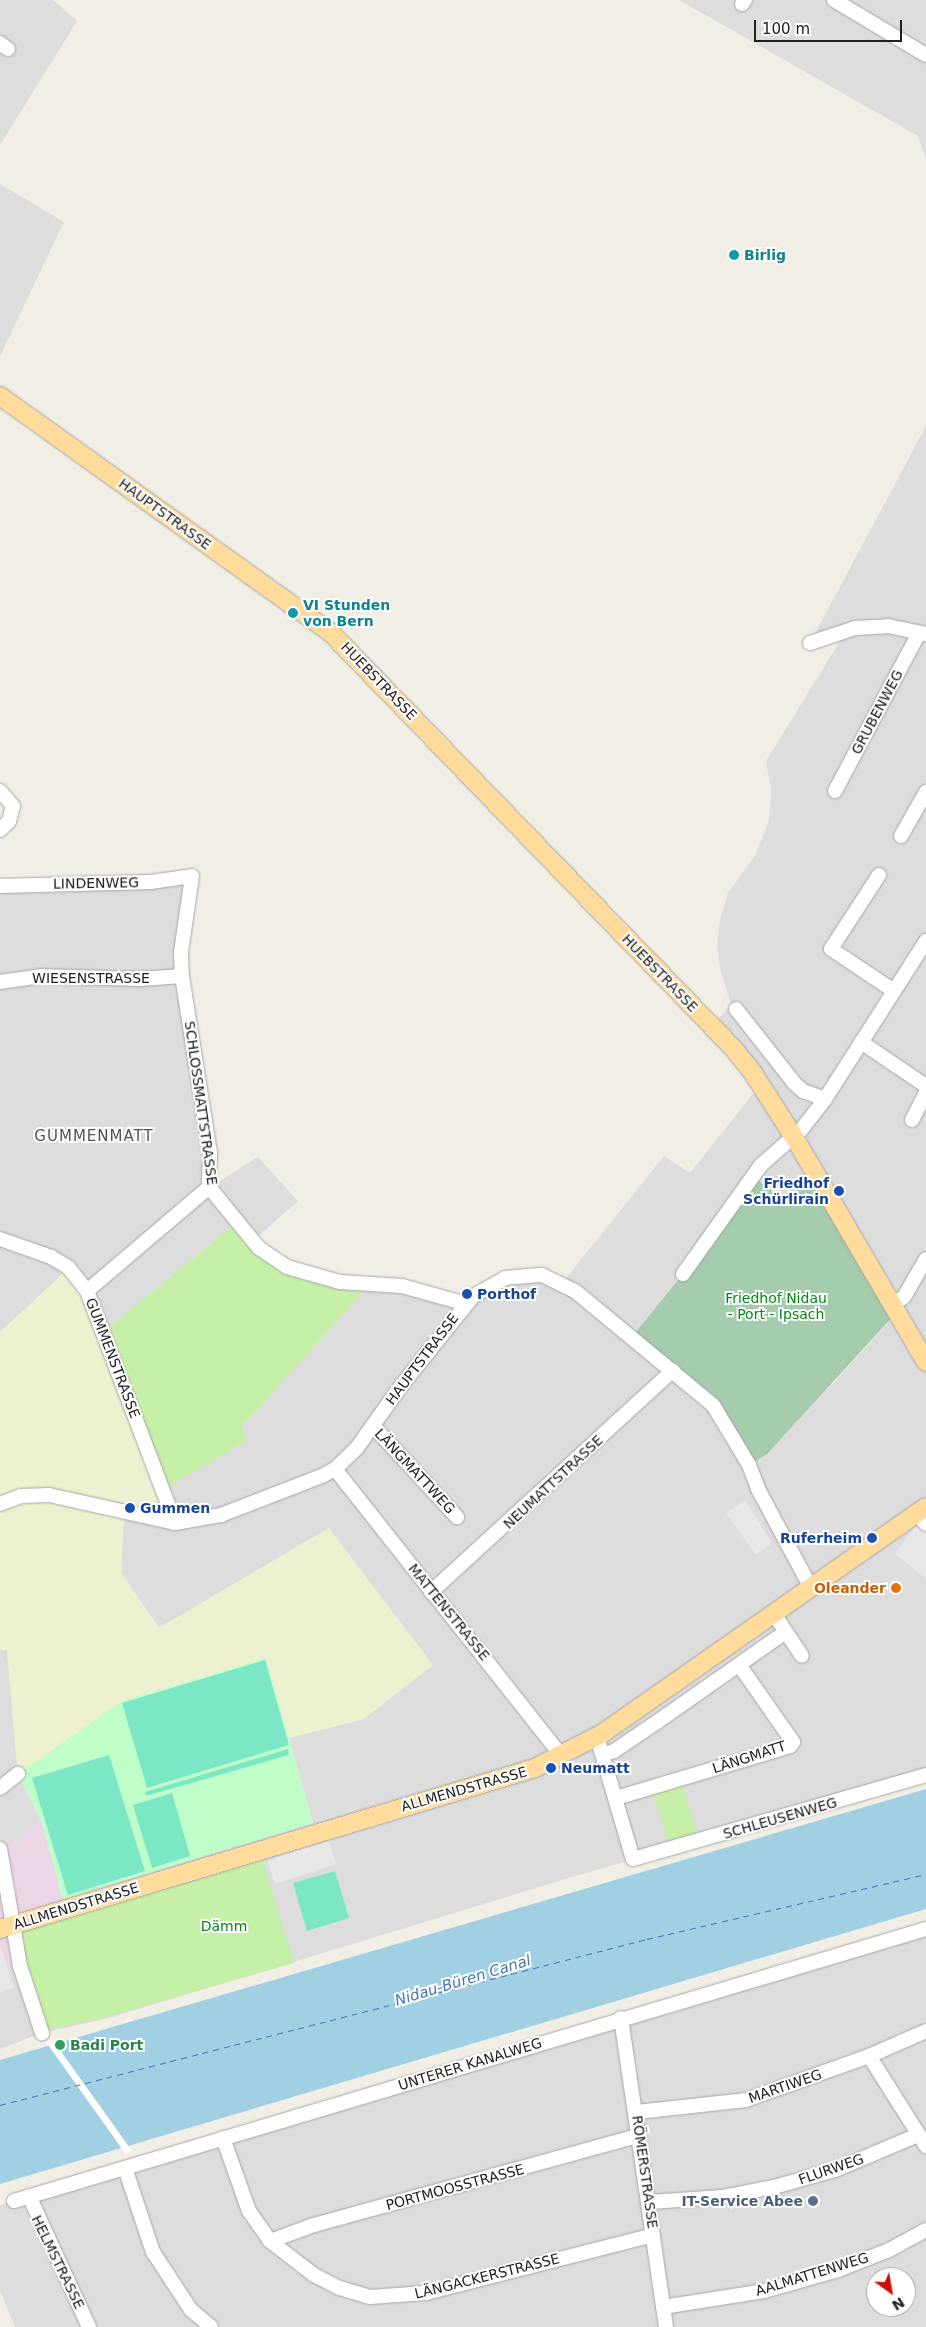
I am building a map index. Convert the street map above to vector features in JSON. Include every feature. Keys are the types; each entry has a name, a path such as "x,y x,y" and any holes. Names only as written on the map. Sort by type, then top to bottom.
{"main road":[{"name":"HAUPTSTRASSE","path":"0,396 330,633"},
{"name":"HUEBSTRASSE","path":"330,633 733,1048 753,1073 794,1137 926,1362"},
{"name":"ALLMENDSTRASSE","path":"6,1927 535,1768 562,1756 597,1737 811,1588 923,1515"}],"street":[{"path":"834,0 926,55"},
{"path":"810,643 855,628 888,626 922,634"},
{"name":"GRUBENWEG","path":"835,791 922,634"},
{"path":"0,790 13,806 9,820 0,830"},
{"path":"901,836 926,792"},
{"path":"879,875 831,949 894,991"},
{"name":"LINDENWEG","path":"0,886 151,882 192,876"},
{"name":"SCHLOSSMATTSTRASSE","path":"192,876 181,952 182,976 210,1152 209,1187 259,1248 287,1266 340,1282 402,1286 466,1304"},
{"path":"683,1274 761,1165 771,1153 794,1137 825,1099 926,941"},
{"name":"WIESENSTRASSE","path":"0,982 41,976 141,979 182,976"},
{"path":"736,1009 795,1084 802,1091 825,1099"},
{"path":"861,1042 926,1086"},
{"path":"912,1120 926,1092"},
{"path":"87,1291 209,1187"},
{"name":"GUMMENSTRASSE","path":"0,1239 51,1257 69,1268 87,1291 176,1523"},
{"path":"892,1305 904,1296 926,1259"},
{"name":"HAUPTSTRASSE","path":"0,1504 21,1496 49,1495 176,1523 221,1515 335,1469 356,1449 466,1304 481,1289 505,1278 542,1275 576,1291 709,1400 725,1421 811,1588"},
{"name":"NEUMATTSTRASSE","path":"432,1592 673,1370"},
{"name":"LÄNGMATTWEG","path":"373,1426 457,1517"},
{"name":"MATTENSTRASSE","path":"335,1469 562,1756"},
{"path":"774,1614 784,1633 802,1656"},
{"path":"603,1754 614,1751 740,1666 784,1633"},
{"name":"LÄNGMATT","path":"616,1798 790,1746 793,1742 740,1666"},
{"path":"597,1737 616,1798"},
{"path":"0,1788 18,1774"},
{"name":"SCHLEUSENWEG","path":"616,1798 633,1859 926,1775"},
{"path":"0,1849 6,1927 42,2033"},
{"name":"UNTERER KANALWEG","path":"14,2201 621,2018 926,1929"},
{"name":"RÖMERSTRASSE","path":"621,2018 637,2112 666,2327"},
{"name":"MARTIWEG","path":"637,2112 746,2100 868,2056 926,2031"},
{"path":"868,2056 922,2140"},
{"name":"PORTMOOSSTRASSE","path":"270,2241 314,2225 640,2136"},
{"name":"LÄNGACKERSTRASSE","path":"223,2138 249,2212 270,2241 299,2265 340,2288 370,2297 426,2293 653,2235"},
{"name":"FLURWEG","path":"650,2202 722,2197 774,2187 835,2170 922,2140"},
{"path":"125,2168 153,2252 191,2310 211,2327"},
{"name":"HELMSTRASSE","path":"29,2196 89,2327"},
{"name":"AALMATTENWEG","path":"663,2307 764,2291 828,2272 888,2250 926,2230"}],"shaded area":[{"path":"0,0 53,0 77,21 0,145"},
{"path":"679,0 926,0 926,159 918,136"},
{"path":"0,184 64,222 0,356"},
{"path":"926,426 926,1775 579,1875 109,2018 42,2033 0,2049 0,1972 13,1968 63,1899 313,1823 289,1738 364,1719 329,1528 159,1628 121,1573 124,1512 248,1440 241,1428 370,1284 466,1303 505,1278 563,1282 664,1156 690,1173 756,1090 811,1178 788,1197 779,1196 754,1176 826,1391 897,1313 716,1021 731,1005 720,968 717,945 720,920 728,893 756,854 769,820 771,790 766,761 840,641 812,639"},
{"path":"192,876 181,952 210,1187 258,1157 298,1201 255,1239 237,1222 109,1327 69,1269 0,1332 0,886"},
{"path":"745,1500 772,1543 756,1555 726,1513"},
{"path":"918,1522 926,1528 926,1579 895,1554"},
{"path":"0,1650 7,1650 18,1774 41,1820 0,1859"},
{"path":"41,1820 63,1899 13,1968 0,1972 0,1859"},
{"path":"329,1841 336,1864 275,1884 267,1860"},
{"path":"926,1929 926,2327 15,2327 0,2291 0,2205"},
{"path":"0,1945 14,1988 0,1992"}],"green space":[{"name":"Friedhof Nidau - Port - Ipsach","path":"753,1176 779,1196 788,1197 811,1178 897,1312 767,1454 749,1465 725,1421 632,1337 683,1274"},
{"path":"237,1222 287,1267 370,1284 241,1428 248,1440 163,1490 87,1291 109,1327"},
{"path":"69,1268 77,1278 175,1523 124,1513 121,1573 159,1628 329,1528 433,1665 364,1719 289,1738 266,1658 122,1701 18,1774 7,1650 0,1650 0,1332"},
{"path":"266,1658 313,1823 63,1899 41,1820 18,1774 122,1701"},
{"path":"265,1660 289,1745 147,1788 122,1703"},
{"path":"288,1749 289,1755 146,1796 145,1792"},
{"path":"109,1755 145,1871 68,1895 32,1778"},
{"path":"681,1782 699,1838 669,1846 652,1790"},
{"path":"172,1793 190,1856 152,1868 133,1805"},
{"name":"Dämm","path":"262,1857 294,1963 99,2019 40,2031 13,1931"},
{"path":"335,1871 349,1918 307,1931 293,1883"}],"water":[{"name":"Nidau-Büren Canal","path":"926,1789 926,1909 0,2184 0,2060"}],"pier":[{"path":"52,2039 132,2151 125,2153 46,2042"}],"ferry route":[{"path":"0,2105 647,1939 926,1874"}],"place":[{"name":"Birlig","path":"734,255"},
{"name":"VI Stunden von Bern","path":"293,613"},
{"name":"Friedhof Schürlirain","path":"839,1191"},
{"name":"Porthof","path":"467,1294"},
{"name":"Gummen","path":"130,1508"},
{"name":"Ruferheim","path":"872,1538"},
{"name":"Oleander","path":"896,1588"},
{"name":"Neumatt","path":"551,1768"},
{"name":"Badi Port","path":"60,2045"},
{"name":"IT-Service Abee","path":"813,2201"}],"district":[{"name":"GUMMENMATT","path":"94,1137"}]}
